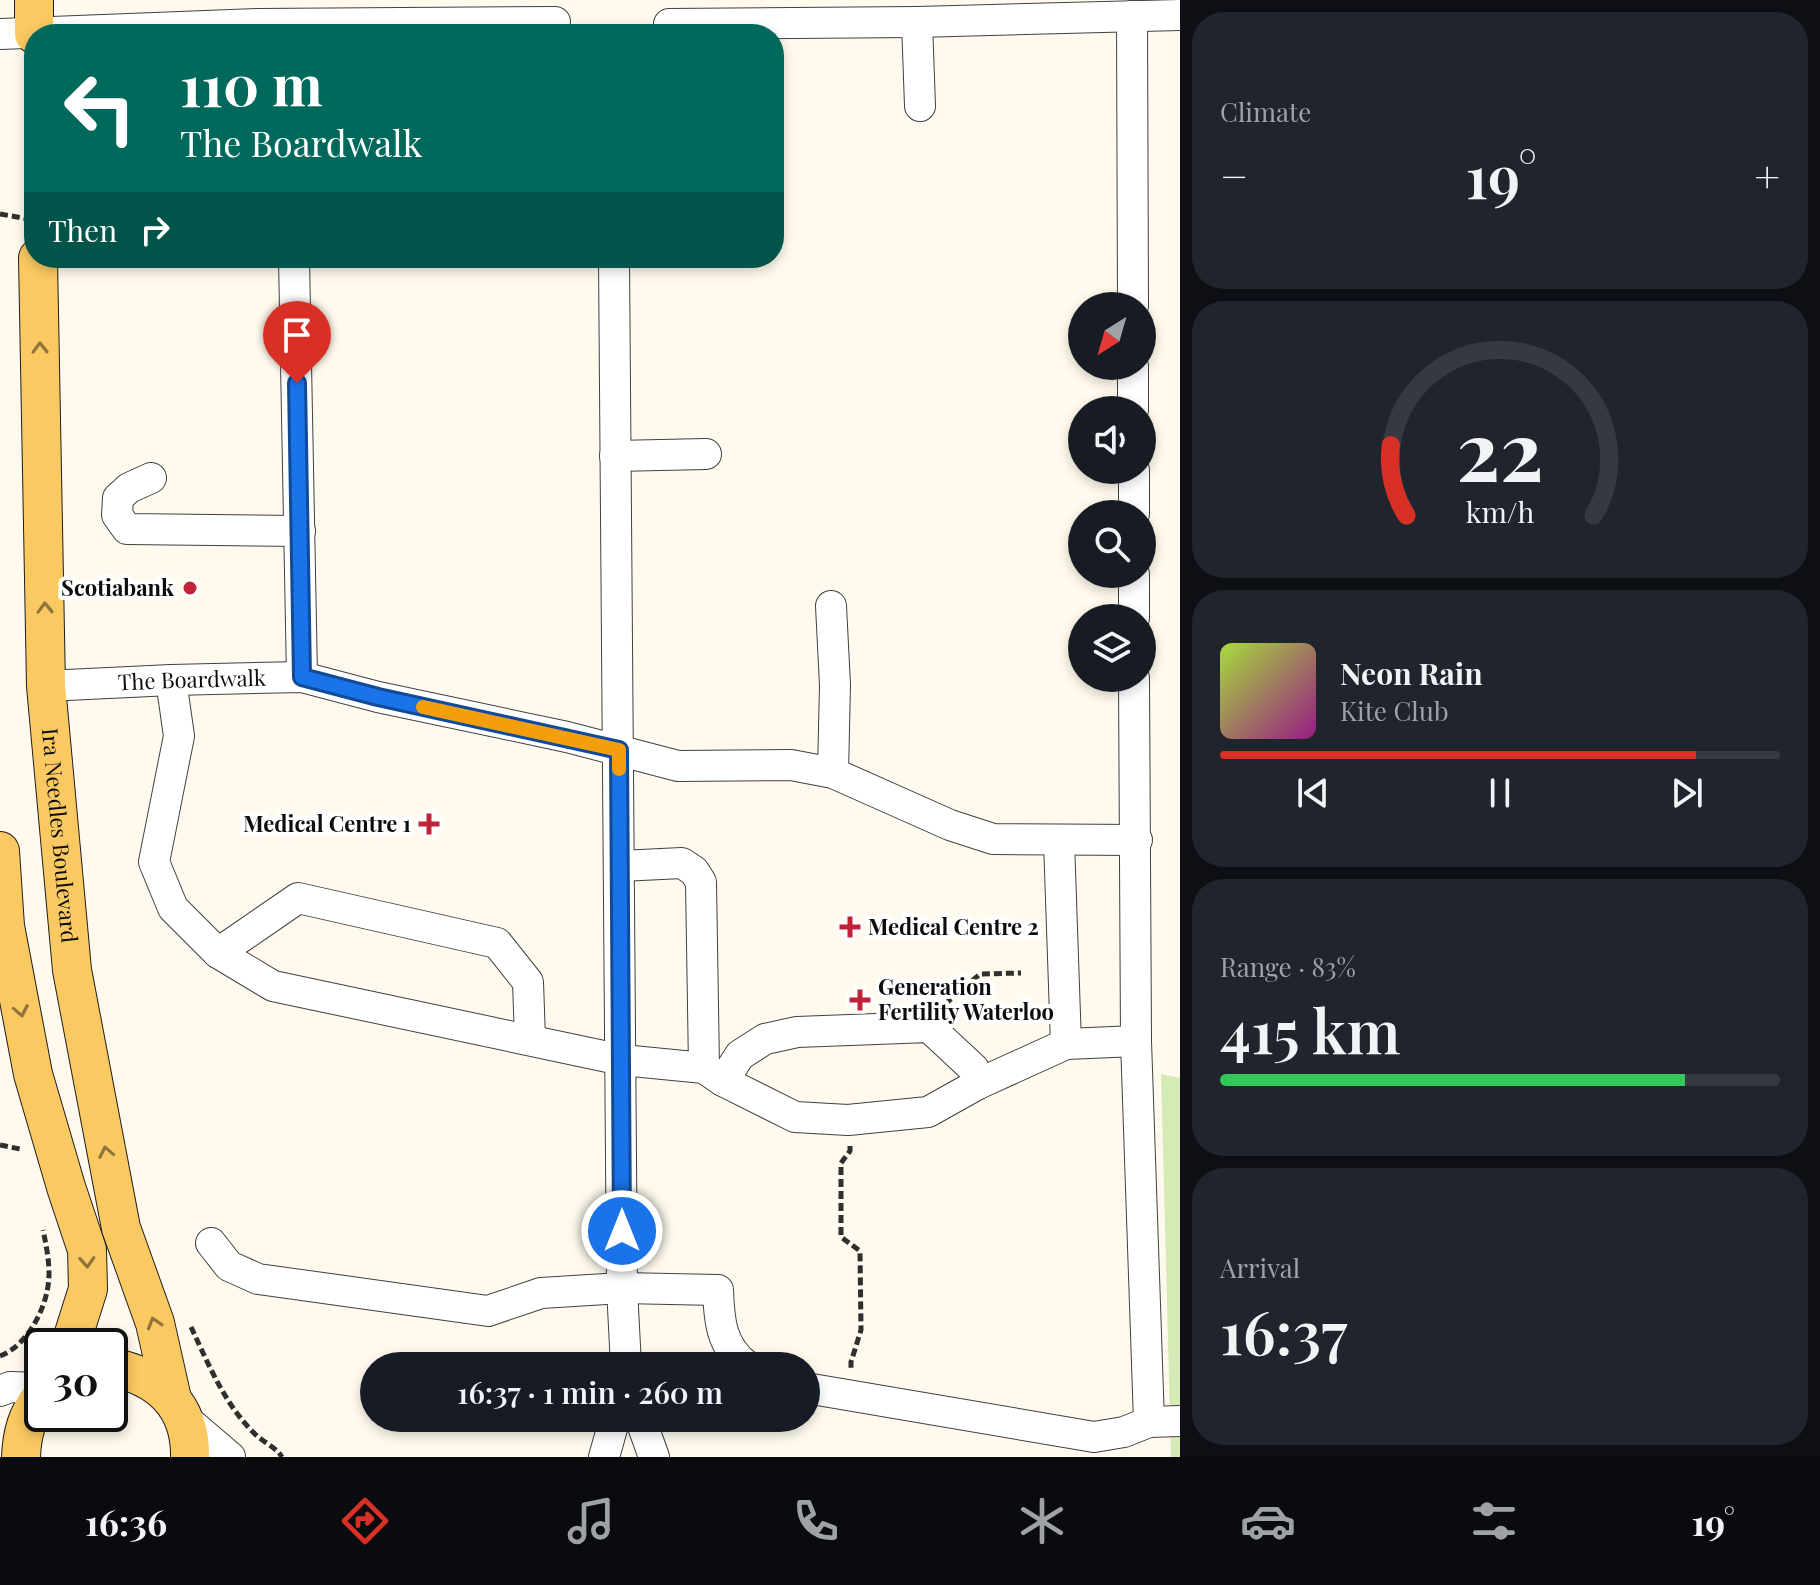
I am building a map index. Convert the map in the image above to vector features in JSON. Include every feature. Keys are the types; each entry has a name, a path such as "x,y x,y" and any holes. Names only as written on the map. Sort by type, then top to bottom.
{"main road":[{"name":"Ira Needles Boulevard","path":"38,268 46,686 72,970 121,1228 155,1323 177,1407 189,1434 190,1457"},
{"path":"0,851 5,926 33,1074 87,1250 88,1289 76,1328"},
{"path":"128,1370 154,1382 177,1407"},
{"path":"21,1457 24,1428"}],"street":[{"path":"666,19 917,22 1016,9 1132,16 1180,15"},
{"path":"1132,16 1133,292"},
{"path":"258,24 557,19"},
{"path":"917,22 920,106"},
{"path":"294,268 302,677"},
{"path":"614,268 622,1288 625,1352"},
{"path":"615,456 706,454"},
{"path":"151,478 129,488 118,498 117,515 127,529 300,531"},
{"path":"831,606 835,685 833,773"},
{"name":"The Boardwalk","path":"46,686 302,677 678,766 791,765 833,773 950,825 993,839 1137,840"},
{"path":"171,680 179,736 154,862 173,908 218,953 273,986 622,1060 714,1075 795,1117 848,1120 928,1112 978,1084 1066,1044 1136,1041"},
{"path":"1134,692 1136,1041 1149,1422"},
{"path":"1059,841 1066,1044"},
{"path":"620,866 682,863 694,871 701,882 714,1075"},
{"path":"218,953 298,898 497,943 528,982 530,1039"},
{"path":"714,1075 765,1039 797,1032 929,1027 974,1069 978,1084"},
{"path":"211,1243 229,1266 258,1279 488,1311 541,1293 622,1288 718,1290 719,1328 732,1352"},
{"path":"0,1391 10,1387 24,1387"},
{"path":"820,1390 1094,1437 1124,1432 1149,1422 1180,1421"},
{"path":"177,1407 230,1457"},
{"path":"604,1457 611,1432"},
{"path":"645,1432 654,1457"}],"path":[{"path":"0,214 24,218"},
{"path":"940,1008 980,974 1021,973"},
{"path":"850,1137 850,1151 841,1163 841,1237 860,1251 861,1330 851,1362 852,1395"},
{"path":"0,1145 20,1149 24,1162"},
{"path":"0,1356 12,1352 30,1331 43,1304 49,1276 41,1217"},
{"path":"186,1315 219,1387 253,1433 278,1450 282,1457"}],"green space":[{"path":"1161,1074 1180,1078 1180,1457 1171,1457"}],"slow traffic":[{"path":"423,707 619,750 619,769"}],"place":[{"name":"Scotiabank","path":"190,588"},
{"name":"Medical Centre 1","path":"429,824"},
{"name":"Medical Centre 2","path":"850,927"},
{"name":"Generation Fertility Waterloo","path":"860,1000"}],"route":[{"path":"297,383 302,677 378,697 619,750 622,1231"}]}
